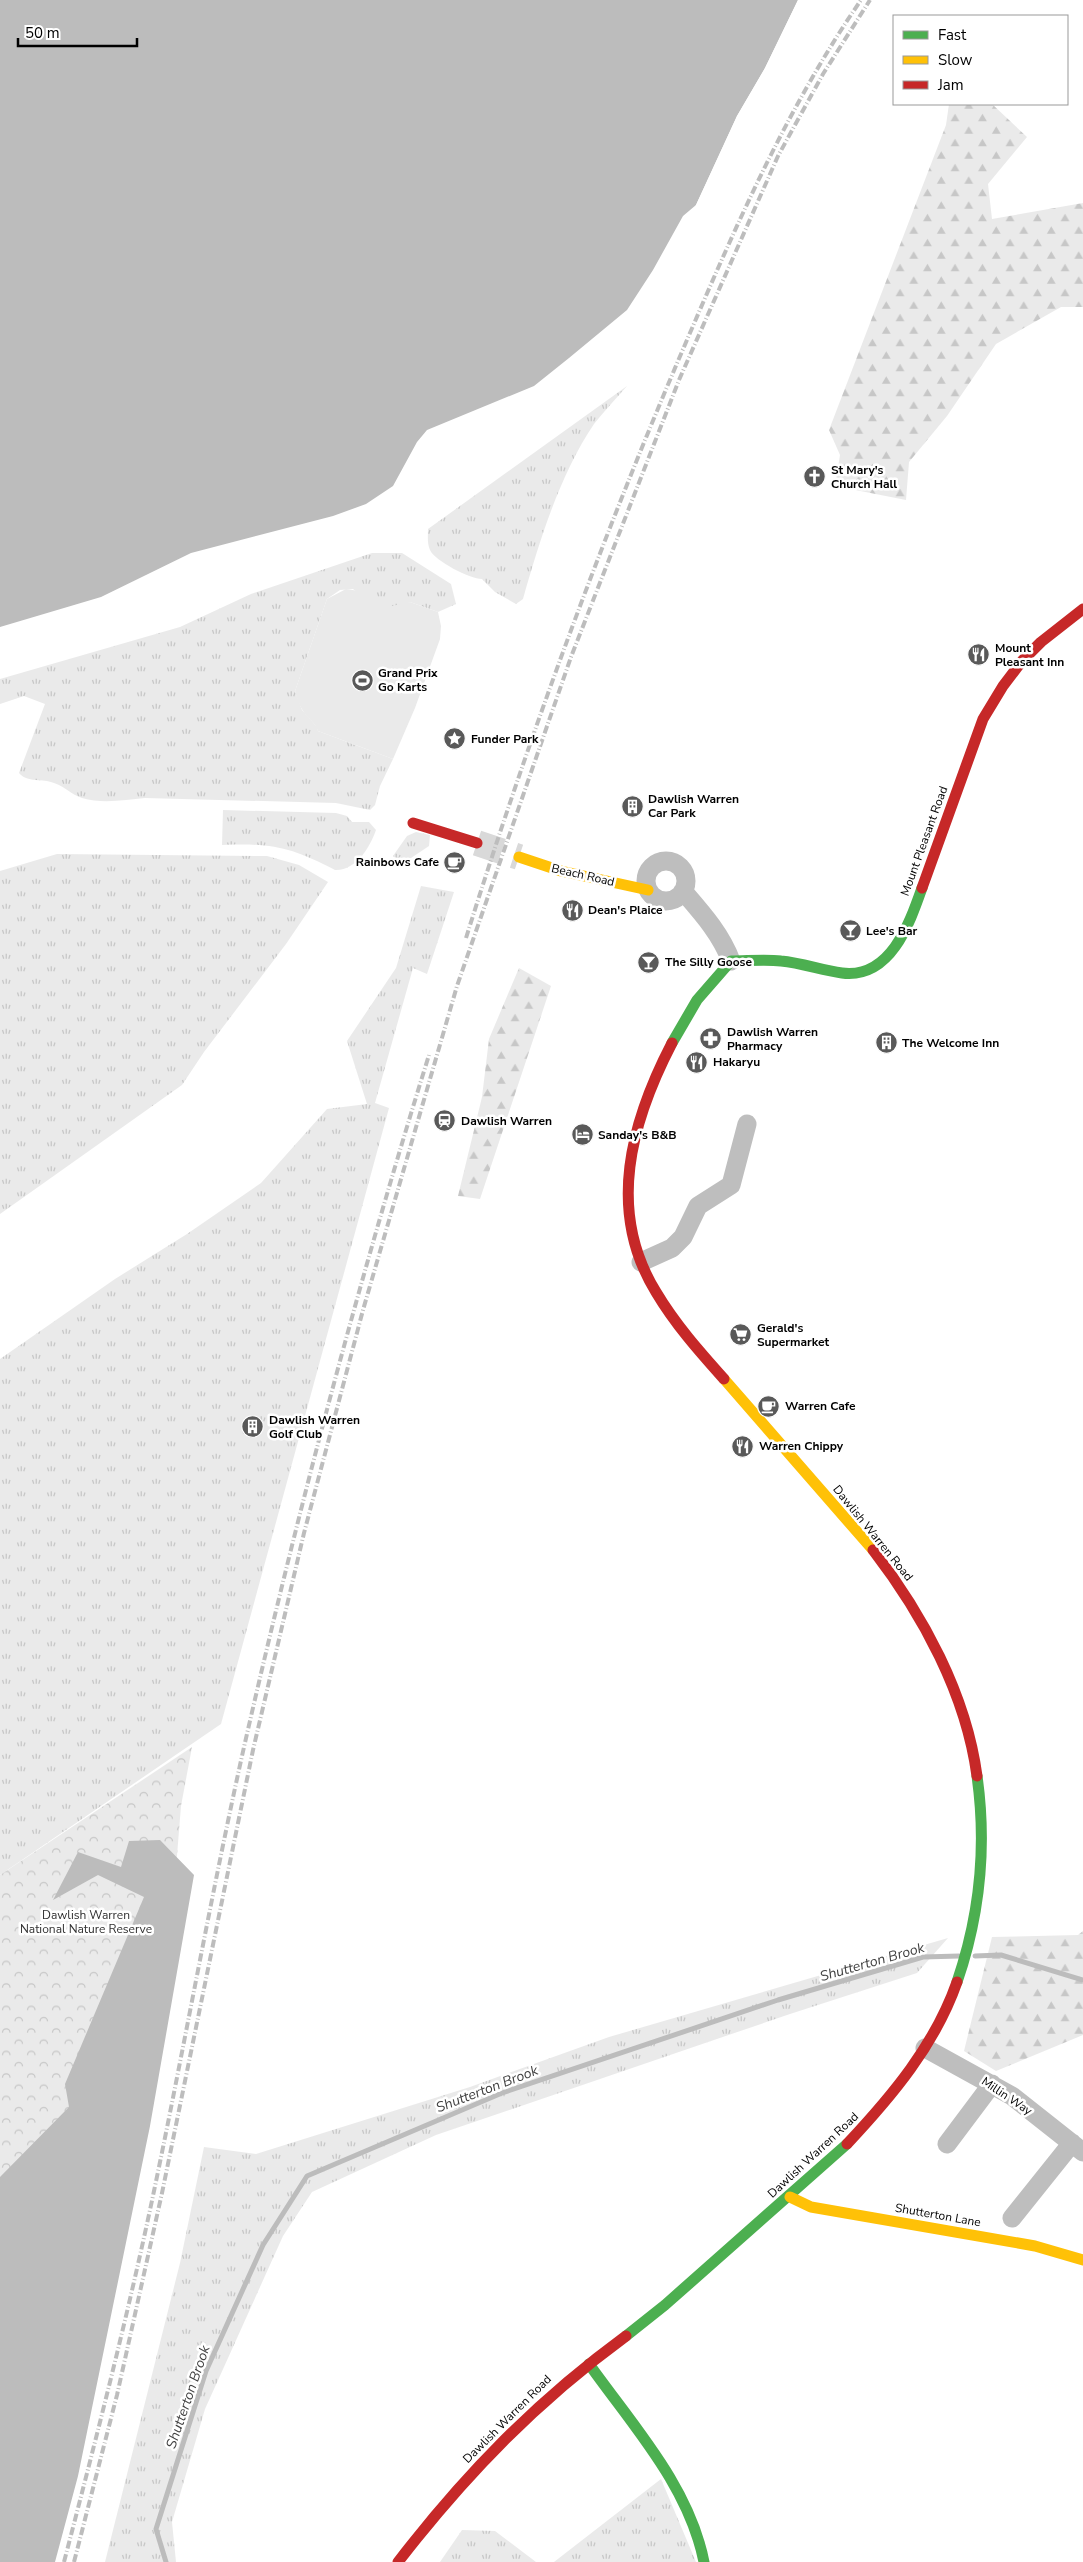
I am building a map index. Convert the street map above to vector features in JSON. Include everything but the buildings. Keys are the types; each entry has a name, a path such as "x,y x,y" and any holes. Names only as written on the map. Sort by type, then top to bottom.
{"street":[{"name":"Mount Pleasant Road","path":"731,961 782,961 843,974 859,973 874,968 886,958 900,940 916,904 983,719 1003,686 1022,661 1041,642 1083,609"},
{"path":"414,822 477,843"},
{"name":"Beach Road","path":"519,857 561,871 648,890 651,895 664,901 672,900 683,891"},
{"path":"648,890 646,878 652,867 666,861 678,865 683,870 686,878 683,891 715,929 725,945 731,961"},
{"name":"Dawlish Warren Road","path":"398,2562 480,2464 536,2407 588,2364 653,2315 849,2144 882,2109 925,2048 951,1997 968,1949 978,1898 983,1816 973,1746 948,1670 899,1586 877,1557 662,1303 641,1262 630,1226 626,1183 627,1162 637,1122 663,1061 682,1026 709,983 731,961"},
{"path":"641,1262 672,1248 683,1237 698,1206 731,1185 747,1124"},
{"name":"Millin Way","path":"925,2048 1012,2096 1077,2148"},
{"path":"947,2144 992,2084"},
{"path":"1012,2218 1077,2148"},
{"name":"Shutterton Lane","path":"790,2196 811,2207 1035,2246 1083,2260"},
{"path":"588,2364 678,2491 700,2539 704,2562"}],"green space":[{"path":"949,105 993,105 1027,137 988,184 992,219 1083,203 1083,307 1061,307 996,344 947,416 909,462 906,500 835,486 840,455 829,430 946,125"},
{"path":"627,386 594,424 571,464 552,509 523,599 516,604 495,592 482,579 453,569 433,554 428,545 428,529"},
{"path":"372,553 402,553 451,584 456,604 438,612 410,602 385,615 353,589 340,590 327,599 295,691 302,710 317,727 318,731 393,759 380,786 375,805 370,810 336,803 145,798 97,801 75,795 55,783 26,778 19,773 45,704 24,696 0,704 0,679 180,627 251,594"},
{"name":"Grand Prix Go Karts","path":"346,589 359,591 371,599 392,606 410,602 438,612 441,626 440,639 415,708 393,759 318,731 302,709 295,691 327,599"},
{"path":"223,810 336,813 347,816 352,822 369,822 376,830 370,844 356,862 349,867 335,870 306,856 280,848 254,845 222,845"},
{"path":"416,832 430,835 429,846 402,864 393,856 407,836"},
{"path":"57,854 267,856 299,865 328,882 286,944 204,1052 182,1085 0,1214 0,871"},
{"name":"Dawlish Warren Golf Club","path":"421,886 454,892 427,974 413,968 375,1103 389,1108 221,1724 0,1875 0,1359 115,1279 187,1234 261,1183 327,1109 367,1104 347,1041 396,968"},
{"path":"519,968 551,986 480,1199 458,1196 482,1097 489,1039"},
{"name":"Dawlish Warren National Nature Reserve","path":"192,1747 181,1806 167,1979 0,2562 0,1875"},
{"path":"1083,1931 1083,2035 996,2071 964,2051 992,1937 1078,1935"},
{"path":"948,1938 917,1973 790,2014 436,2135 312,2192 283,2236 205,2409 172,2522 176,2562 105,2562 180,2263 204,2147 256,2154 470,2087 609,2037"},
{"path":"661,2479 696,2562 554,2562"},
{"path":"462,2530 495,2531 536,2562 440,2562"}],"shaded area":[{"path":"0,0 798,0 765,68 737,116 696,205 647,321 496,413 471,433 403,507 180,582 0,650"},
{"name":"Dawlish Warren National Nature Reserve","path":"160,1840 194,1875 150,2126 78,2476 55,2562 0,2562 0,2177 69,2107 65,2084 144,1897 98,1875 53,1900 78,1852 121,1867 129,1841"}],"pier":[{"path":"798,0 800,1 767,69 739,117 698,206 649,322 630,344 585,378 562,390 534,399 497,415 458,448 405,509 394,515 385,515 386,520 375,529 182,584 138,614 0,652 0,627 101,597 191,553 333,516 366,504 393,486 417,442 427,430 534,386 569,358 627,310 653,270 683,216 696,205 737,116 765,68"}],"waterway":[{"name":"Shutterton Brook","path":"975,1956 1001,1955 1083,1980"},
{"name":"Shutterton Brook","path":"166,2562 156,2529 206,2371 263,2245 307,2176 502,2093 778,2000 923,1957 959,1956"}],"tunnel":[{"path":"477,843 519,857"}],"railway":[{"path":"466,938 539,719 592,575 648,432 718,268 760,176 807,86 861,0"},
{"path":"74,2562 117,2395 162,2193 253,1750 304,1533 363,1310 457,986 571,657 679,380 778,156 823,74 870,0"},
{"path":"64,2562 144,2237 232,1802 285,1573 353,1313 429,1055"}],"traffic: fast":[{"path":"672,1043 697,1000 731,961 781,961 842,973 859,973 873,967 885,958 904,933 922,888"},
{"path":"957,1982 971,1932 979,1880 981,1829 977,1776"},
{"path":"626,2336 665,2305 847,2144"},
{"path":"589,2364 641,2434 673,2482 697,2534 704,2562"}],"traffic: slow":[{"path":"519,857 561,871 648,890"},
{"path":"724,1379 873,1550"},
{"path":"790,2197 811,2207 1035,2246 1083,2260"}],"traffic: jam":[{"path":"922,888 983,719 1003,686 1022,661 1041,642 1083,609"},
{"path":"413,823 477,843"},
{"path":"672,1043 657,1073 636,1135 630,1167 628,1198 632,1230 641,1261 663,1304 724,1379"},
{"path":"873,1550 909,1601 940,1657 963,1715 977,1776"},
{"path":"847,2144 911,2069 937,2027 957,1982"},
{"path":"398,2562 476,2469 532,2413 593,2361 626,2336"}],"place":[{"name":"St Mary's Church Hall","path":"815,477"},
{"name":"Mount Pleasant Inn","path":"979,655"},
{"name":"Grand Prix Go Karts","path":"362,680"},
{"name":"Funder Park","path":"455,739"},
{"name":"Dawlish Warren Car Park","path":"632,806"},
{"name":"Rainbows Cafe","path":"455,862"},
{"name":"Dean's Plaice","path":"572,910"},
{"name":"Lee's Bar","path":"850,931"},
{"name":"The Silly Goose","path":"649,962"},
{"name":"Dawlish Warren Pharmacy","path":"711,1039"},
{"name":"The Welcome Inn","path":"886,1043"},
{"name":"Hakaryu","path":"697,1062"},
{"name":"Dawlish Warren","path":"445,1121"},
{"name":"Sanday's B&B","path":"582,1135"},
{"name":"Gerald's Supermarket","path":"741,1335"},
{"name":"Warren Cafe","path":"769,1406"},
{"name":"Dawlish Warren Golf Club","path":"253,1427"},
{"name":"Warren Chippy","path":"743,1446"}]}
